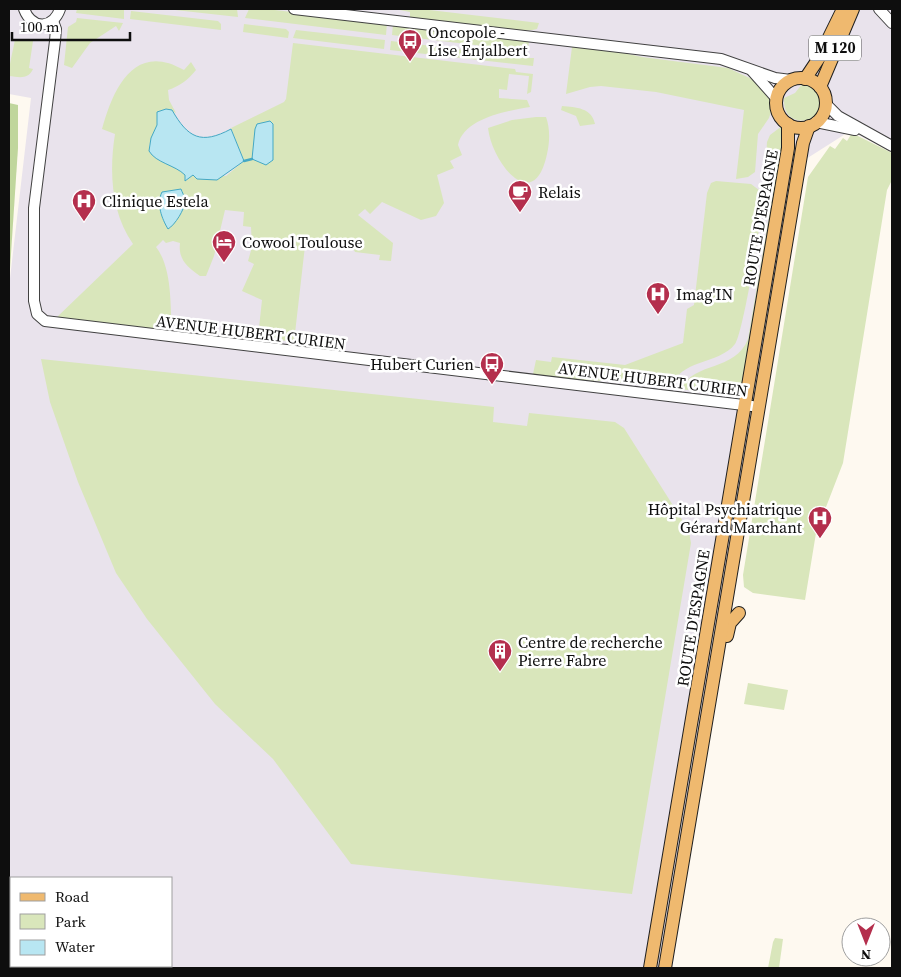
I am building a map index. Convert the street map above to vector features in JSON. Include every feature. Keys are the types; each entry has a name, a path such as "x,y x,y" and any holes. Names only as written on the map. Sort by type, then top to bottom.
{"main road":[{"name":"M 120","path":"805,79 819,58 843,9"},
{"name":"M 120","path":"820,87 853,9"},
{"path":"805,79 820,87 826,104 823,114 813,124 802,128 788,124 781,118 776,108 776,98 784,84 791,80 805,79"},
{"name":"ROUTE D'ESPAGNE","path":"650,968 788,148 788,124"},
{"name":"ROUTE D'ESPAGNE","path":"665,968 803,143 813,124"},
{"path":"712,691 730,623 739,613"}],"street":[{"path":"24,9 34,22 42,24 56,19 60,9"},
{"path":"294,9 721,59 749,69 791,80"},
{"path":"879,9 892,22"},
{"name":"AVENUE HUBERT CURIEN","path":"53,21 56,29 34,208 34,301 37,314 50,324 758,407"},
{"path":"749,69 776,98"},
{"path":"826,104 838,116 863,132 892,146"},
{"path":"813,124 863,132"}],"shaded area":[{"path":"9,9 892,9 892,152 850,131 806,159 707,736 672,968 18,968 172,967 172,877 10,877 10,916 9,287 31,98 9,94"}],"green space":[{"path":"77,9 124,10 124,19 76,13"},
{"path":"166,9 237,9 238,17"},
{"path":"249,9 266,9 387,23 386,35 245,18"},
{"path":"395,9 421,9 539,23 537,29 524,31 492,30 410,19 410,12"},
{"path":"131,11 218,21 221,24 221,30 130,19"},
{"path":"77,18 123,23 119,31 116,26 90,43 72,68 64,65 68,27 76,22"},
{"path":"244,24 286,29 289,32 288,38 243,32"},
{"path":"393,24 529,41 528,48 524,51 392,35"},
{"path":"296,30 385,40 384,49 293,38"},
{"path":"15,39 33,41 29,68 33,69 29,75 20,77 9,76"},
{"path":"391,41 506,55 506,58 534,58 533,66 390,50"},
{"path":"293,43 515,69 516,72 533,74 531,92 527,94 529,76 509,74 507,90 499,89 499,98 527,100 530,107 488,117 477,122 462,136 458,145 462,155 450,161 454,168 437,175 444,203 436,216 421,220 382,202 370,214 365,209 358,215 393,243 391,261 379,260 380,255 355,252 350,242 348,242 348,250 305,246 294,342 258,337 262,300 242,291 254,264 248,261 252,247 251,227 243,226 244,212 225,210 214,256 206,276 200,276 184,262 180,254 180,243 173,241 166,243 163,240 156,247 168,277 172,334 56,318 133,244 120,219 116,205 112,177 115,134 102,129 112,99 128,74 139,65 152,61 167,63 184,70 191,62 196,70 184,82 168,90 169,100 176,113 166,109 157,112 157,125 149,146 163,162 177,167 185,175 185,181 193,175 226,176 244,161 231,128 284,102 286,99"},
{"path":"572,47 606,49 642,57 728,68 754,80 771,98 773,105 769,118 758,134 755,172 748,177 736,179 744,110 656,92 601,86 566,94"},
{"path":"802,84 816,90 822,103 820,111 814,117 798,120 791,117 786,110 784,98 795,93"},
{"path":"9,103 18,105 18,148 9,284"},
{"path":"562,106 583,109 591,115 595,124 580,126 576,116 561,110"},
{"path":"546,117 549,130 548,149 541,172 533,181 524,182 514,177 497,156 488,128 512,120"},
{"path":"782,126 785,134 742,390 732,396 681,389 687,380 695,374 734,357 748,339 773,193 766,159 767,142 770,135"},
{"path":"852,133 892,153 892,180 887,190 843,463 816,533 805,600 753,593 744,587 743,575 808,177 830,146 835,149 843,138 847,141"},
{"path":"716,181 751,184 763,193 752,270 743,318 735,344 719,356 682,372 672,388 607,381 568,380 533,374 536,360 551,362 552,357 625,365 683,343 687,309 694,305 707,193 711,183"},
{"path":"41,359 494,407 493,422 527,426 529,413 615,422 624,428 681,518 689,532 691,543 632,894 351,864 273,759 215,704 147,619 116,573 78,482 50,402"},
{"path":"748,683 788,690 784,710 744,704"},
{"path":"775,938 783,939 779,968 768,968 773,942"}],"water":[{"path":"166,109 172,110 184,127 196,136 211,137 231,129 244,161 217,180 197,179 193,175 185,181 185,175 156,158 149,151 151,138 157,125 157,112"},
{"path":"270,121 273,124 273,160 266,165 252,159 257,124"},
{"path":"181,189 185,204 176,220 168,229 160,211 160,197 162,192"}],"waterway":[{"path":"244,161 252,159"}],"place":[{"name":"Oncopole - Lise Enjalbert","path":"410,62"},
{"name":"Relais","path":"520,213"},
{"name":"Clinique Estela","path":"84,222"},
{"name":"Cowool Toulouse","path":"224,263"},
{"name":"Imag'IN","path":"658,315"},
{"name":"Hubert Curien","path":"492,385"},
{"name":"Hôpital Psychiatrique Gérard Marchant","path":"820,539"},
{"name":"Centre de recherche Pierre Fabre","path":"500,672"}]}
